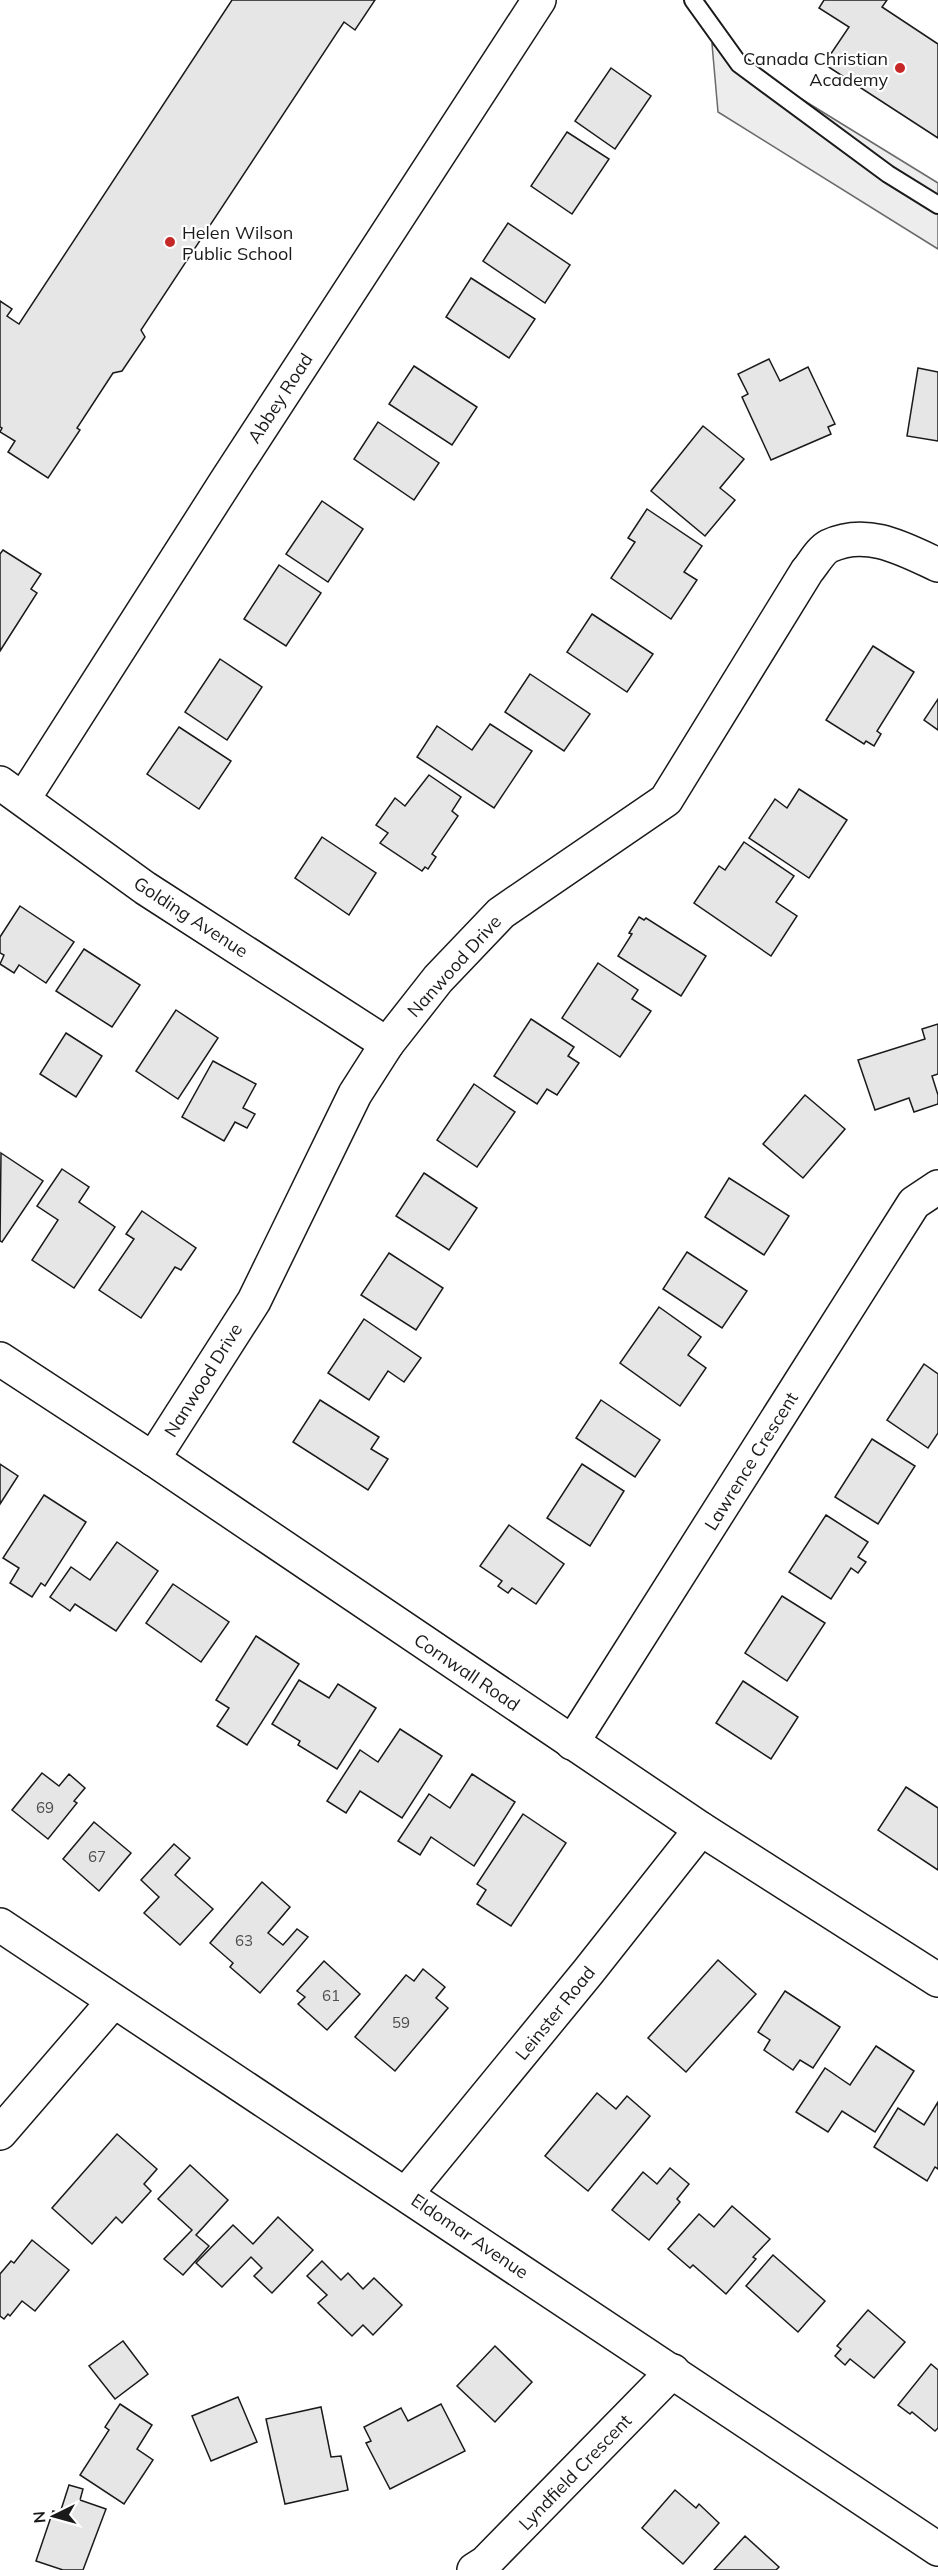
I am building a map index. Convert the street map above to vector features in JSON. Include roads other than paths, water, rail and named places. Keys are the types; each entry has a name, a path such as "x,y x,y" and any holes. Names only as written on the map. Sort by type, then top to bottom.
{"street":[{"name":"Abbey Road","path":"12,791 225,483 539,0"},
{"name":"Nanwood Drive","path":"153,1459 254,1301 355,1094 387,1044 438,979 501,913 666,800 807,571 827,547 855,539 889,542 938,564"},
{"name":"Golding Avenue","path":"12,791 145,888 387,1044"},
{"name":"Lawrence Crescent","path":"572,1743 914,1203 938,1187"},
{"name":"Cornwall Road","path":"0,1359 153,1459 701,1829 938,1980"},
{"name":"Leinster Road","path":"406,2194 588,1972 701,1829"},
{"name":"Eldomar Avenue","path":"0,1925 938,2549"},
{"path":"0,2133 113,2002"},
{"name":"Lyndfield Crescent","path":"474,2570 494,2555 673,2371"}],"lane":[{"path":"693,0 739,64 888,174 938,205"}],"place":[{"name":"Canada Christian Academy","path":"900,68"},
{"name":"Helen Wilson Public School","path":"170,242"}]}
